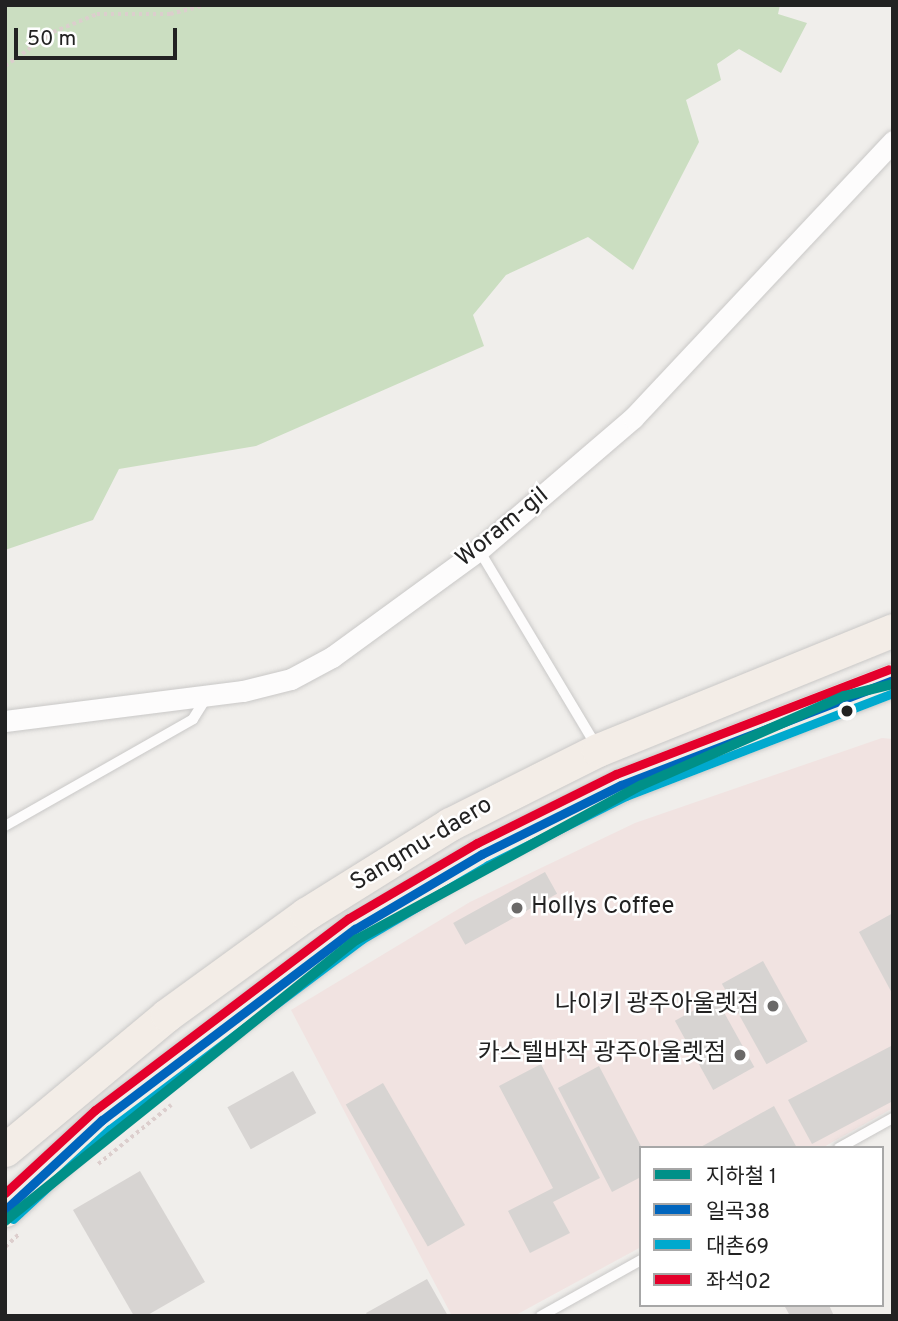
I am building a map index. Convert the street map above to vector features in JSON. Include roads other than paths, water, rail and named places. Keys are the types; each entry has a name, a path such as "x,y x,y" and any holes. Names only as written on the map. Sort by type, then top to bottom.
{"main road":[{"name":"Sangmu-daero","path":"5,1150 167,1015 306,914 450,824 598,750 893,630"},
{"name":"Sangmu-daero","path":"15,1219 102,1120 226,1021 378,915 482,853 621,785 893,680"}],"street":[{"name":"Woram-gil","path":"5,721 208,695 303,674 479,550 684,368 893,141"}],"lane":[{"path":"479,550 598,750"},
{"path":"5,826 193,719 208,695"},
{"path":"843,1146 893,1118"},
{"path":"541,1316 639,1261"}],"metro line":[{"name":"1","path":"5,1221 356,940 642,785 844,696 893,684"}],"place":[{"name":"Hollys Coffee","path":"517,908"},
{"name":"나이키 광주아울렛점","path":"773,1006"},
{"name":"카스텔바작 광주아울렛점","path":"740,1055"}]}
